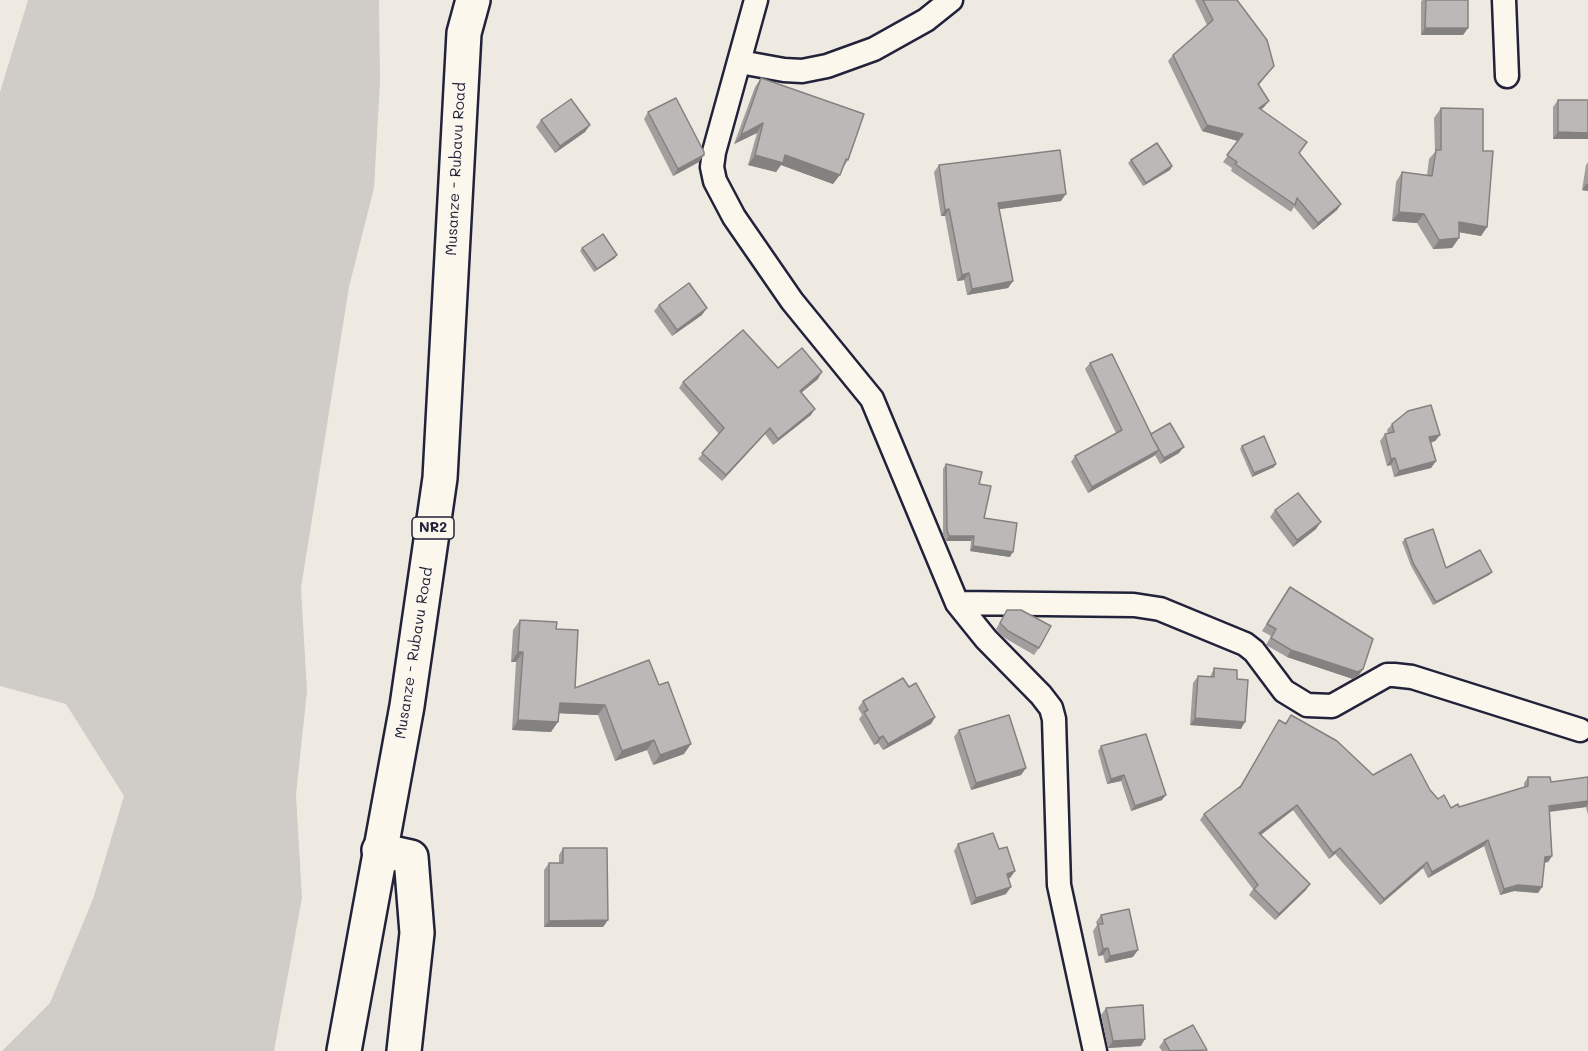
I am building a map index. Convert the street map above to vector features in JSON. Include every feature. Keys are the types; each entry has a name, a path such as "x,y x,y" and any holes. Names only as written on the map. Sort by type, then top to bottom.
{"main road":[{"name":"Musanze - Rubavu Road","path":"344,1051 407,706 440,478 464,33 473,0"},
{"path":"380,850 411,857 417,933 404,1051"}],"street":[{"path":"756,0 714,152 712,167 716,181 734,217 792,301 872,399 957,603 986,639 1041,694 1051,708 1054,719 1059,885 1095,1051"},
{"path":"740,62 802,71 827,66 874,49 926,20 951,0"},
{"path":"1504,0 1507,76"},
{"path":"957,603 1134,605 1160,609 1245,644 1254,651 1284,691 1307,705 1332,706 1387,675 1394,675 1412,677 1580,730"}],"shaded area":[{"path":"28,0 379,0 380,82 374,188 349,287 301,588 307,691 296,795 302,898 274,1051 2,1051 50,1003 93,899 124,796 66,704 0,686 0,92"}],"building":[{"path":"1203,0 1237,0 1267,40 1274,66 1258,84 1269,101 1259,108 1307,142 1299,153 1341,204 1318,223 1297,198 1295,205 1235,164 1237,162 1227,155 1243,134 1207,125 1173,55 1213,20"},
{"path":"1426,0 1468,0 1468,28 1425,28"},
{"path":"761,78 864,114 848,160 846,159 840,175 785,155 783,163 755,155 763,123 741,135"},
{"path":"676,98 704,152 704,155 678,169 648,112"},
{"path":"571,99 590,125 560,146 541,120"},
{"path":"1558,100 1588,100 1588,133 1558,132"},
{"path":"1441,108 1483,109 1483,151 1493,151 1487,227 1459,222 1459,238 1439,240 1424,214 1399,212 1402,172 1432,176 1436,150 1441,150"},
{"path":"1157,143 1172,166 1146,183 1131,160"},
{"path":"1060,150 1066,194 998,203 1013,281 972,289 969,273 962,275 949,209 945,210 939,165"},
{"path":"603,234 617,255 597,269 582,248"},
{"path":"689,283 707,308 677,330 659,305"},
{"path":"743,330 778,368 802,348 822,372 800,391 815,409 778,439 770,428 726,475 702,453 724,428 683,382"},
{"path":"1112,354 1151,434 1170,423 1184,447 1164,458 1151,435 1159,450 1092,487 1075,456 1122,430 1090,363"},
{"path":"1431,405 1440,435 1429,437 1436,461 1399,471 1395,458 1391,459 1385,434 1394,432 1392,424 1408,411"},
{"path":"1264,436 1276,464 1254,473 1242,446"},
{"path":"946,464 982,472 979,484 991,486 984,518 1017,523 1013,552 973,546 974,536 949,536"},
{"path":"1298,493 1321,522 1297,540 1275,510"},
{"path":"1433,529 1446,568 1480,550 1492,572 1436,602 1413,563 1405,539"},
{"path":"1290,587 1373,639 1363,669 1358,672 1291,650 1271,638 1276,629 1267,624"},
{"path":"1007,610 1021,610 1051,626 1039,648 1008,631 1000,623"},
{"path":"520,620 557,622 556,629 578,630 575,688 649,660 659,685 668,682 691,744 660,755 654,740 622,751 605,705 560,703 558,722 518,720 523,652 518,652"},
{"path":"1214,668 1237,670 1237,679 1248,680 1245,722 1195,718 1198,676 1214,677"},
{"path":"903,678 909,687 916,683 935,717 888,744 883,736 879,738 864,712 868,710 863,701"},
{"path":"1009,715 1026,768 976,783 959,730"},
{"path":"1291,715 1337,741 1373,775 1411,754 1430,790 1438,799 1444,795 1451,808 1458,804 1459,807 1528,786 1528,777 1550,777 1551,782 1588,777 1588,801 1549,806 1552,856 1545,857 1542,887 1518,885 1504,889 1488,840 1432,872 1427,862 1384,899 1340,848 1333,853 1297,805 1259,833 1310,884 1279,914 1254,889 1258,885 1204,814 1241,786 1240,788 1279,720 1286,724"},
{"path":"1146,734 1166,795 1135,806 1124,775 1111,779 1101,746"},
{"path":"993,833 999,849 1007,847 1015,871 1007,874 1011,887 976,898 958,844"},
{"path":"563,848 607,848 608,920 549,921 549,863 563,863"},
{"path":"1129,909 1138,950 1110,956 1108,948 1103,949 1098,924 1103,924 1101,915"},
{"path":"1143,1005 1145,1039 1113,1041 1106,1008"},
{"path":"1193,1025 1207,1050 1170,1051 1164,1040"}]}
